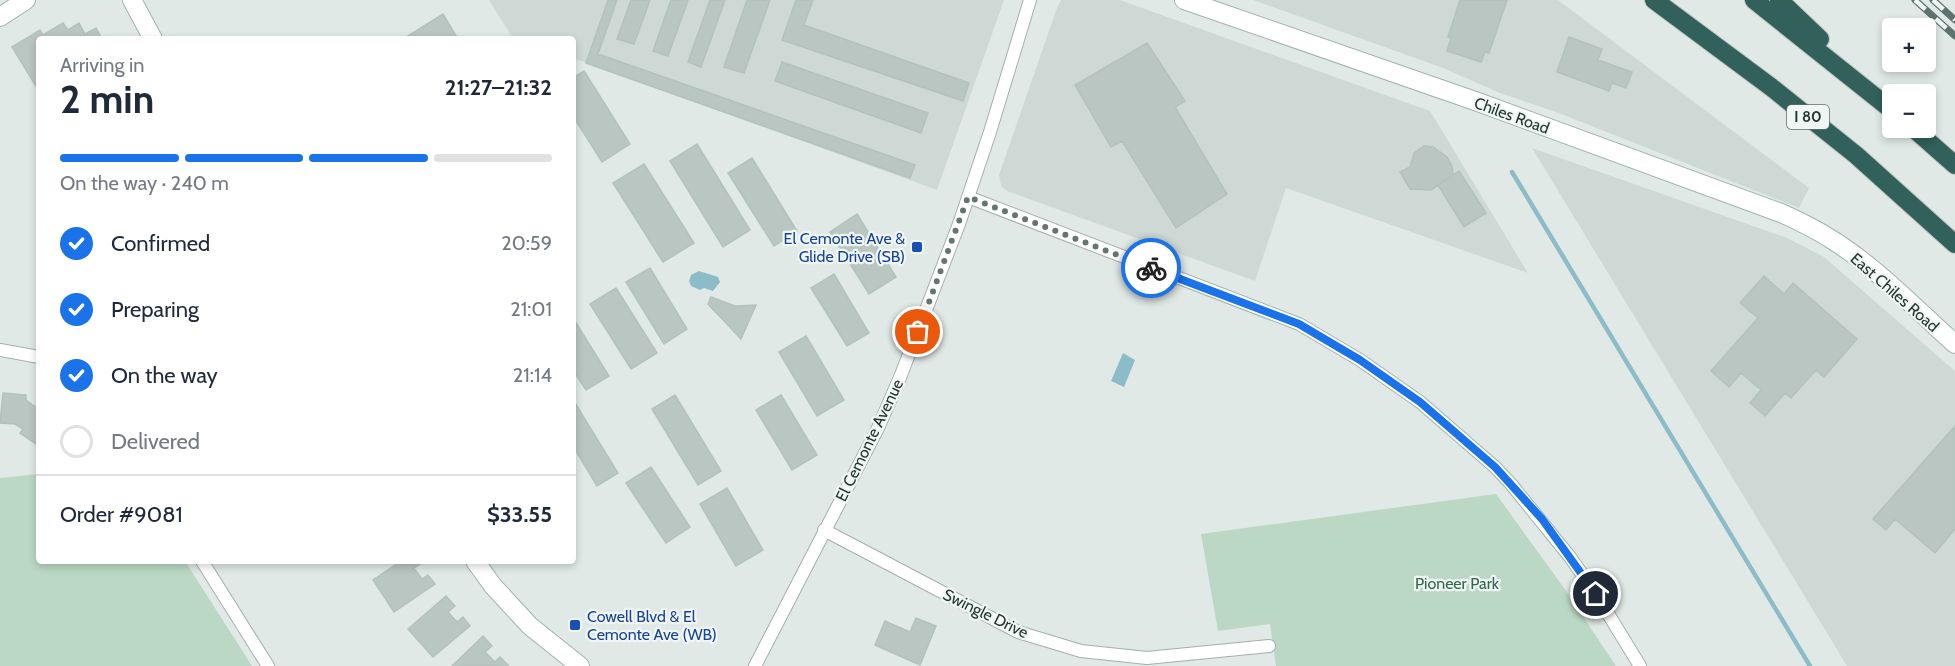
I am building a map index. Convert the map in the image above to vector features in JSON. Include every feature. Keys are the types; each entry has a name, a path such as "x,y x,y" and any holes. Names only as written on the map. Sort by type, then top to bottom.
{"highway":[{"name":"I 80","path":"1654,0 1771,87 1856,155 1955,244"},
{"path":"1754,0 1882,101"},
{"path":"1779,0 1882,99"},
{"path":"1924,138 1955,165"}],"street":[{"path":"0,17 26,0"},
{"path":"132,0 151,36"},
{"name":"El Cemonte Avenue","path":"755,666 878,428 901,375 968,197 1030,0"},
{"name":"Chiles Road","path":"1184,0 1478,102 1770,209 1806,225 1835,242"},
{"path":"968,197 1299,324 1360,360 1420,402 1495,467 1542,519 1570,556 1640,666"},
{"name":"East Chiles Road","path":"1835,242 1868,266 1955,344"},
{"path":"0,350 36,356"},
{"name":"Swingle Drive","path":"824,530 1018,632 1081,651 1147,662 1269,646"},
{"path":"204,564 268,666"},
{"path":"477,564 493,586 530,626 580,666"}],"shaded area":[{"path":"489,0 1004,0 937,190 576,59 576,36 511,36"},
{"path":"1061,0 1120,0 1430,111 1528,273 1286,188 1255,281 1007,191 1001,186 999,175"},
{"path":"1253,0 1558,0 1809,188 1799,208 1556,112 1500,93 1443,68"},
{"path":"1532,148 1787,238 1824,257 1955,371 1955,666 1847,666"}],"green space":[{"path":"36,474 36,564 187,564 252,666 0,666 0,478"},
{"name":"Pioneer Park","path":"1496,494 1564,588 1616,666 1276,666 1270,624 1218,631 1201,534"}],"water":[{"path":"699,271 718,277 720,282 713,291 704,288 700,290 691,286 689,281 691,275"},
{"path":"1123,353 1135,360 1124,387 1111,381"}],"building":[{"path":"608,0 617,0 598,54 915,165 910,178 586,63"},
{"path":"631,0 650,0 634,44 617,39"},
{"path":"671,0 688,0 668,56 653,51"},
{"path":"710,0 725,0 701,67 688,62"},
{"path":"747,0 770,0 744,73 724,67"},
{"path":"796,0 813,0 804,25 969,83 963,101 782,40"},
{"path":"1460,0 1507,0 1489,53 1485,52 1481,62 1447,51 1451,38 1448,37"},
{"path":"443,14 456,36 408,36"},
{"path":"63,23 68,30 79,23 85,34 96,28 100,36 36,36 36,86 12,47 40,30 43,35"},
{"path":"1569,37 1602,49 1598,60 1632,72 1626,88 1612,83 1609,91 1557,72"},
{"path":"1147,43 1185,101 1175,107 1227,194 1176,228 1122,141 1111,147 1075,85"},
{"path":"782,62 928,113 921,133 775,81"},
{"path":"584,71 630,144 602,162 576,121 576,76"},
{"path":"697,144 750,230 723,247 670,161"},
{"path":"1424,146 1433,147 1447,157 1452,166 1453,175 1431,190 1410,189 1400,172 1410,167 1414,153"},
{"path":"752,158 797,231 774,246 728,173"},
{"path":"644,164 694,243 663,262 613,183"},
{"path":"1459,171 1486,213 1464,227 1438,185"},
{"path":"857,214 896,277 869,294 830,232"},
{"path":"650,268 687,329 664,344 626,282"},
{"path":"834,274 869,333 847,346 811,288"},
{"path":"1764,276 1784,294 1793,283 1857,339 1824,377 1816,370 1791,398 1785,393 1765,416 1750,403 1761,390 1741,373 1729,387 1711,371 1758,318 1740,303"},
{"path":"616,288 657,353 631,369 590,304"},
{"path":"711,297 735,306 756,305 741,339 708,304"},
{"path":"576,323 609,376 586,390 576,375"},
{"path":"806,336 844,400 817,416 779,352"},
{"path":"3,393 26,395 26,400 36,408 36,444 20,433 23,429 15,424 0,423"},
{"path":"675,395 721,471 698,485 652,409"},
{"path":"781,395 817,455 792,470 756,410"},
{"path":"576,405 618,473 597,486 576,451"},
{"path":"1955,426 1955,529 1935,553 1895,519 1886,530 1873,519"},
{"path":"651,467 690,527 666,543 626,483"},
{"path":"727,488 763,550 736,566 700,504"},
{"path":"397,564 420,564 414,568 422,579 428,575 435,584 394,612 373,580"},
{"path":"446,596 455,606 448,612 457,622 463,617 470,626 433,657 408,629"},
{"path":"916,618 936,626 920,665 875,645 885,621 910,632"},
{"path":"483,636 492,646 485,652 495,662 500,657 508,665 452,666"}],"waterway":[{"path":"1512,172 1810,666"}],"railway":[{"path":"1915,0 1955,36"},
{"path":"1933,0 1955,20"}],"way so far":[{"path":"918,332 968,197 1151,268"}],"place":[{"name":"El Cemonte Ave & Glide Drive (SB)","path":"917,247"},
{"name":"Cowell Blvd & El Cemonte Ave (WB)","path":"575,625"}],"route":[{"path":"1151,268 1299,324 1360,360 1420,402 1495,467 1542,519 1596,594"}]}
